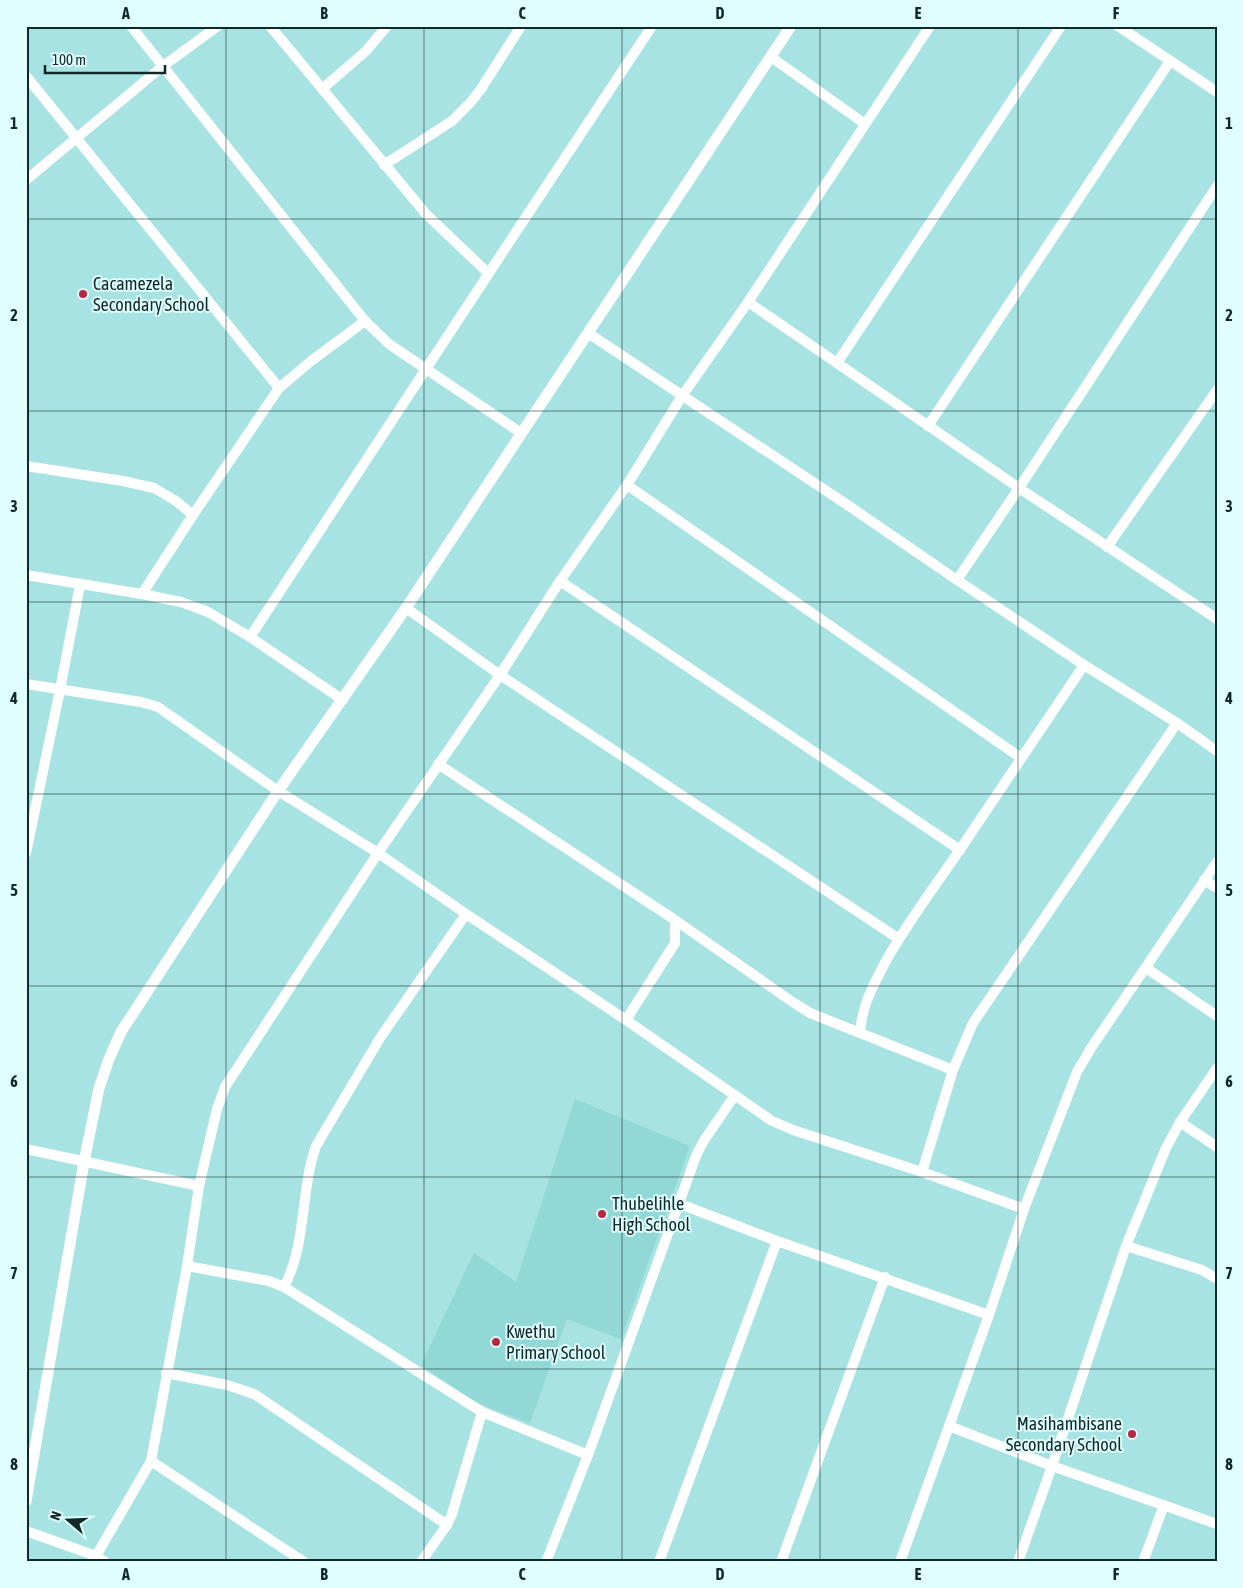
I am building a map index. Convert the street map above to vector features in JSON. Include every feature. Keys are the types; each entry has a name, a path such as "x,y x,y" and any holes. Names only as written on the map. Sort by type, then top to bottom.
{"street":[{"path":"131,26 366,321 389,344 521,433"},
{"path":"26,180 163,66 218,26"},
{"path":"270,26 426,214 488,273"},
{"path":"322,89 366,51 387,26"},
{"path":"384,165 452,121 470,103 521,26"},
{"path":"250,637 652,26"},
{"path":"26,1501 84,1162 99,1088 121,1032 278,791 344,700 406,608 791,26"},
{"path":"96,1556 151,1461 187,1266 199,1186 217,1109 225,1087 378,853 627,485 682,396 748,302 930,26"},
{"path":"837,363 1061,26"},
{"path":"1118,26 1217,92"},
{"path":"771,57 865,124"},
{"path":"928,426 1170,61"},
{"path":"26,76 279,388"},
{"path":"957,580 1217,186"},
{"path":"748,302 1019,488 1217,619"},
{"path":"142,594 279,388 310,361 366,321"},
{"path":"588,333 1084,665 1217,750"},
{"path":"1107,547 1217,390"},
{"path":"26,466 123,480 154,488 176,501 193,515"},
{"path":"627,485 1021,758"},
{"path":"26,575 142,594 181,602 208,612 250,637 344,700"},
{"path":"560,582 960,850"},
{"path":"26,853 80,584"},
{"path":"406,608 500,675 898,938"},
{"path":"860,1033 861,1017 866,1001 898,938 960,850 1084,665"},
{"path":"26,684 141,702 158,707 278,791 378,853 772,1121 784,1127 922,1172 1024,1209"},
{"path":"922,1172 953,1070 974,1023 1177,723"},
{"path":"438,764 675,920 791,1001 810,1012 953,1070"},
{"path":"900,1562 990,1315 1024,1209 1081,1064 1217,862"},
{"path":"1204,880 1217,888"},
{"path":"284,1287 291,1274 297,1252 310,1166 316,1146 380,1038 466,914"},
{"path":"626,1020 675,943 675,920"},
{"path":"1146,968 1217,1016"},
{"path":"1018,1562 1126,1246 1166,1148 1180,1122 1217,1068"},
{"path":"546,1562 588,1455 696,1156 703,1142 735,1095"},
{"path":"1180,1122 1217,1147"},
{"path":"26,1149 199,1186"},
{"path":"680,1204 777,1241 990,1315"},
{"path":"659,1562 777,1241"},
{"path":"1126,1246 1202,1270 1217,1279"},
{"path":"187,1266 269,1281 284,1287 482,1412 588,1455"},
{"path":"782,1562 885,1278"},
{"path":"166,1373 227,1385 254,1394 447,1525"},
{"path":"421,1562 447,1525 452,1514 482,1412"},
{"path":"949,1426 1052,1466 1217,1524"},
{"path":"151,1461 304,1562"},
{"path":"1143,1562 1164,1505"},
{"path":"26,1531 96,1556 105,1562"}],"shaded area":[{"name":"Thubelihle High School","path":"575,1099 690,1146 621,1339 567,1319 530,1423 490,1408 468,1397 421,1365 474,1253 516,1282"}],"place":[{"name":"Cacamezela Secondary School","path":"83,294"},
{"name":"Thubelihle High School","path":"602,1214"},
{"name":"Kwethu Primary School","path":"496,1342"},
{"name":"Masihambisane Secondary School","path":"1132,1434"}]}
